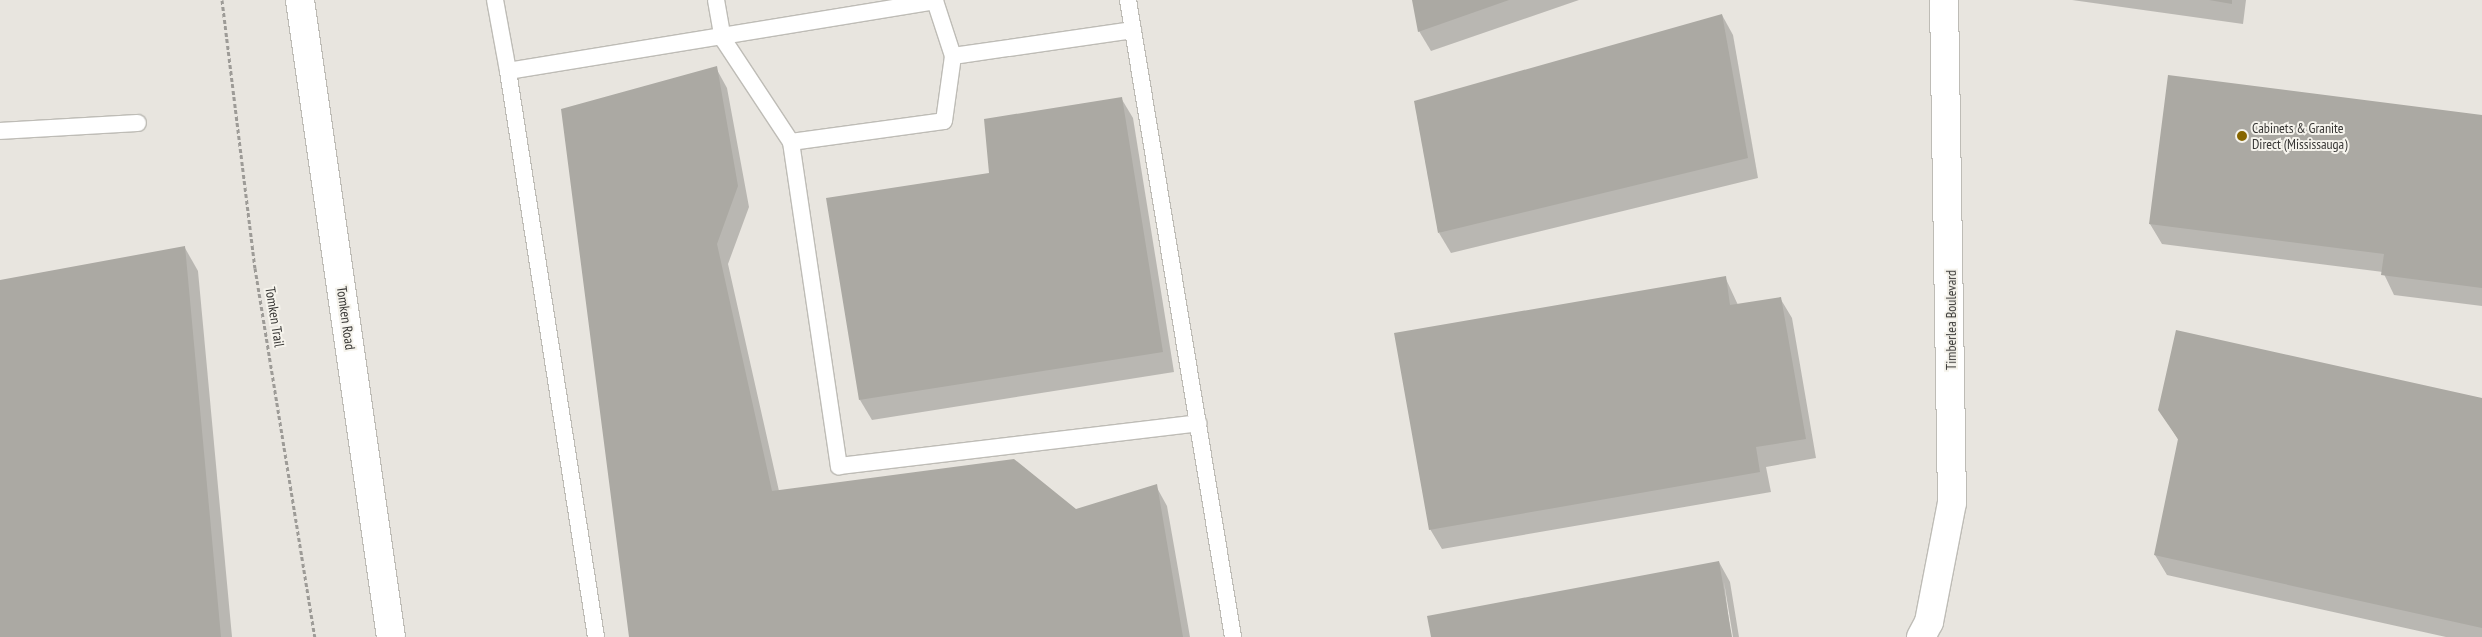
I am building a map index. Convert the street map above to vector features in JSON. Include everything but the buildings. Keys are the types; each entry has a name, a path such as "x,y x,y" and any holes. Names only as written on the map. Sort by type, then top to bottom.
{"main road":[{"name":"Tomken Road","path":"300,0 392,637"},
{"name":"Timberlea Boulevard","path":"1922,637 1929,622 1952,503 1944,0"}],"lane":[{"path":"495,0 508,71 596,637"},
{"path":"716,0 722,33 791,142 839,466 1198,424"},
{"path":"1128,0 1233,637"},
{"path":"508,71 722,33 935,1 953,56 944,121 791,142"},
{"path":"953,56 1133,30"},
{"path":"0,131 138,123"}],"path":[{"name":"Tomken Trail","path":"222,0 255,268 315,637"}],"place":[{"name":"Cabinets & Granite Direct (Mississauga)","path":"2242,136"}]}
